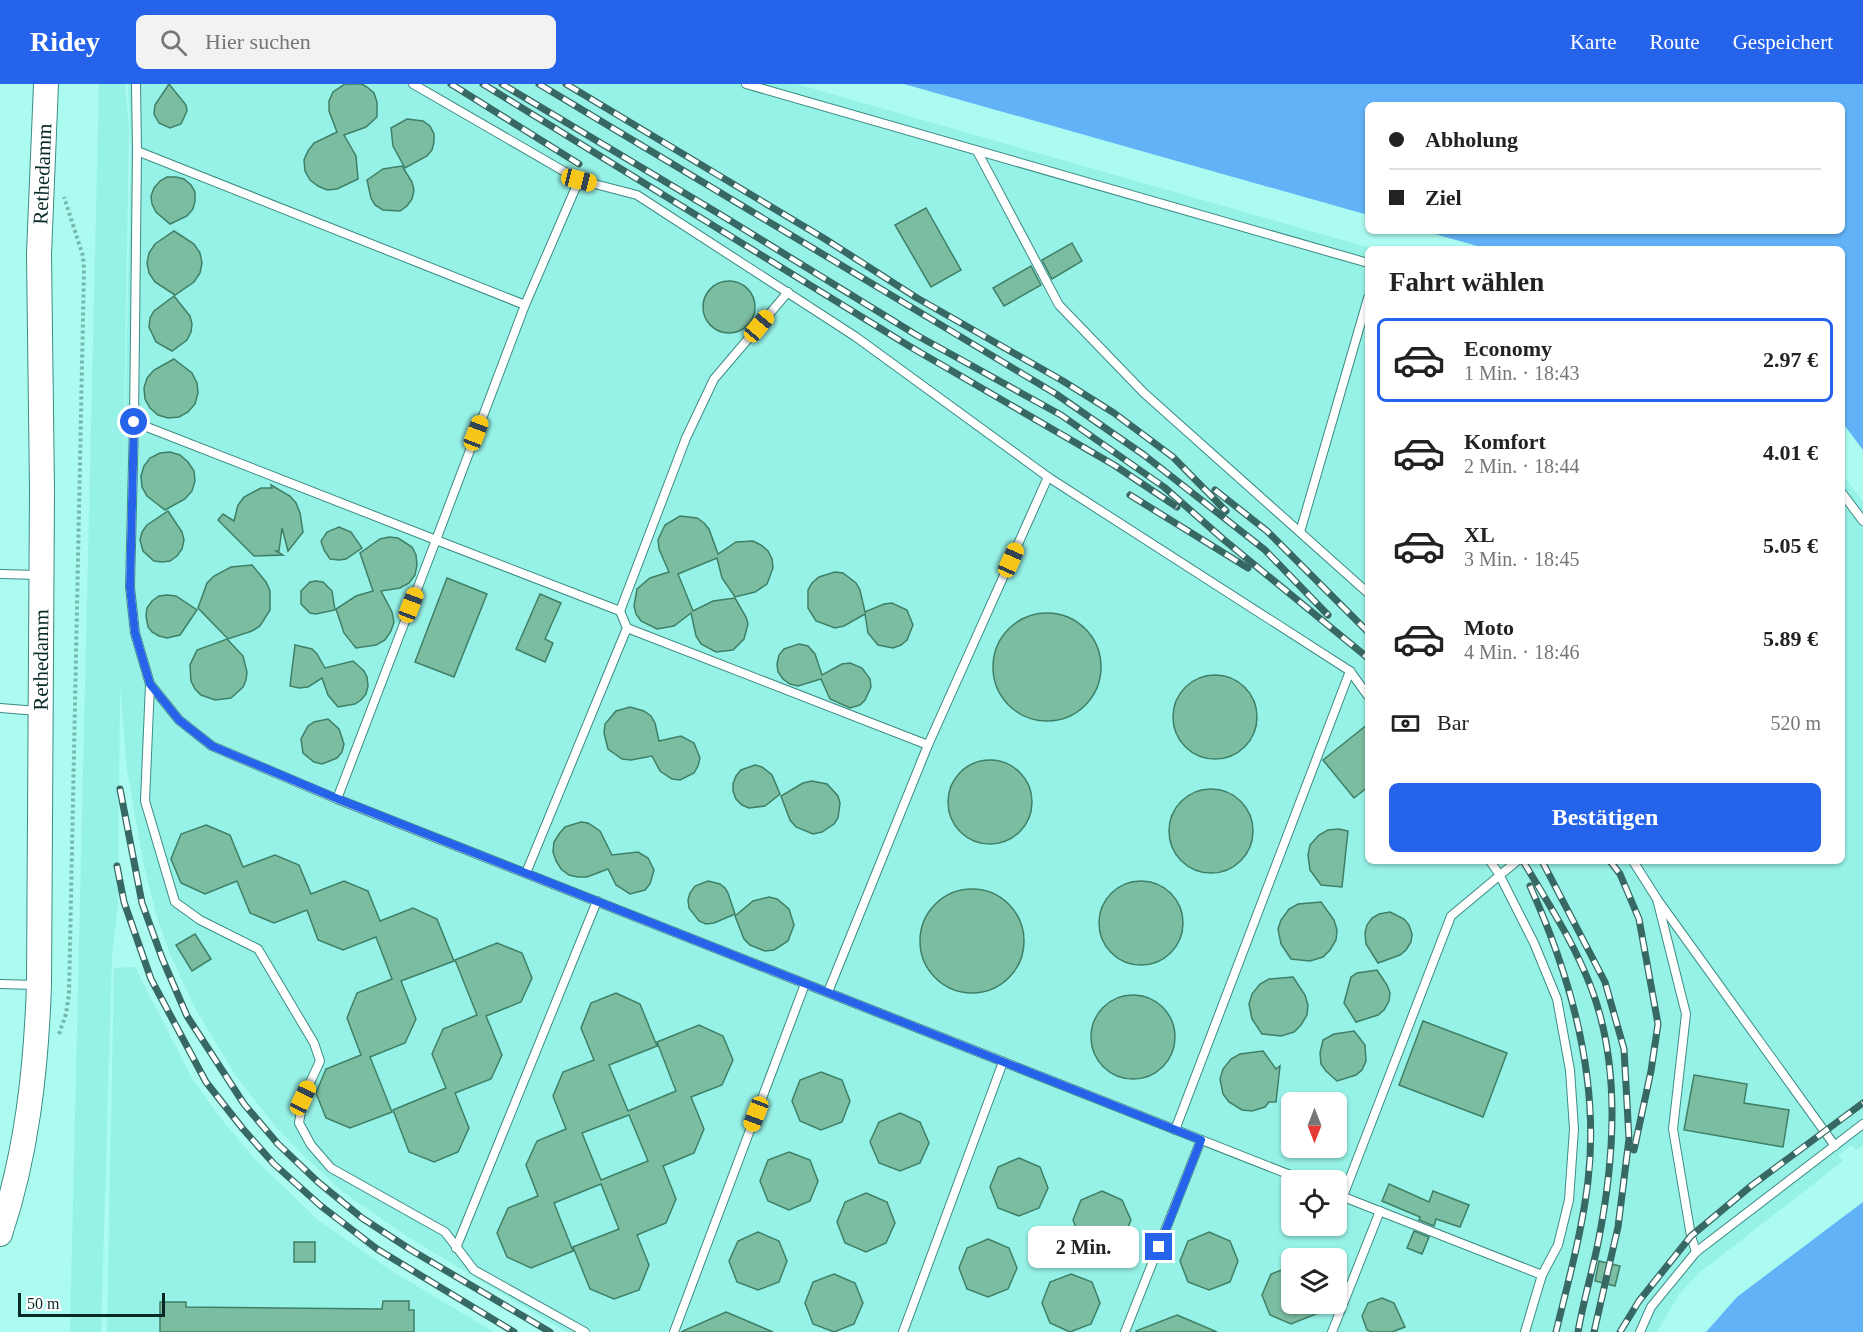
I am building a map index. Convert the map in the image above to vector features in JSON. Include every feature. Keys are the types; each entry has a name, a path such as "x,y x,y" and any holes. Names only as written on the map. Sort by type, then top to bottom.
{"main road":[{"name":"Rethedamm","path":"0,1234 26,1134 36,1053 39,985 42,490 39,254 44,89"}],"lane":[{"path":"136,84 134,422 130,587 135,633 150,684 145,801 175,902 200,920 258,950 314,1043 320,1061 303,1098 299,1123 311,1144 331,1168 445,1232 474,1270 585,1332"},
{"path":"413,84 579,180 637,195 788,291 856,337 1048,477 1350,671 1365,692"},
{"path":"746,84 1365,262"},
{"path":"137,151 525,305"},
{"path":"977,151 1059,305 1144,393 1365,590"},
{"path":"338,799 525,305 579,180"},
{"path":"526,873 627,628 620,611 686,438 714,379 788,291"},
{"path":"1300,532 1365,308"},
{"path":"134,422 620,611"},
{"path":"828,992 928,746 1048,477"},
{"path":"1845,497 1863,521"},
{"path":"0,574 41,575"},
{"path":"627,628 928,746"},
{"path":"1174,1130 1350,671"},
{"path":"150,684 179,720 212,746 338,799 1281,1171"},
{"path":"0,708 41,711"},
{"path":"1492,864 1534,943 1557,999 1570,1070 1574,1130 1569,1200 1558,1245 1542,1275 1525,1332"},
{"path":"1347,1177 1451,916 1513,864"},
{"path":"1635,864 1657,899 1835,1146"},
{"path":"1657,899 1686,1014 1672,1129 1691,1236 1696,1252"},
{"path":"456,1248 597,902"},
{"path":"0,984 39,985"},
{"path":"674,1332 805,984"},
{"path":"903,1332 1003,1062"},
{"path":"1640,1332 1651,1307 1696,1252 1863,1124"},
{"path":"1125,1332 1201,1140"},
{"path":"1347,1198 1542,1275"},
{"path":"1332,1332 1380,1211"}],"path":[{"path":"41,177 63,193 83,256 84,268 70,982 66,1014 59,1035"}],"shaded area":[{"path":"99,84 125,84 129,127 122,560 131,149 128,84 797,84 1365,246 1365,864 1845,864 1845,478 1863,502 1863,1145 1856,1150 1852,1145 1838,1155 1843,1161 1700,1272 1679,1294 1657,1332 566,1332 411,1239 344,1193 275,1126 236,1076 195,1008 170,954 157,917 144,866 127,770 120,686 118,905 112,955 101,1332 70,1332"},
{"path":"904,84 1863,84 1863,450 1845,426 1845,246 1477,246 1435,234 1845,234 1845,102 1365,102 1365,214"},
{"path":"135,967 193,1080 222,1120 255,1159 318,1220 390,1270 494,1332 107,1332 114,968"},
{"path":"1863,1202 1863,1332 1706,1332 1737,1297"}],"building":[{"path":"169,84 186,105 187,111 181,124 170,128 159,123 154,114 155,105"},
{"path":"345,84 362,84 374,93 377,102 377,117 366,127 344,135 356,156 358,179 337,189 327,190 310,180 305,171 304,160 314,143 337,132 329,111 329,101 333,92"},
{"path":"407,119 423,121 430,126 434,134 434,142 427,156 405,168 393,146 391,128"},
{"path":"402,166 412,182 414,190 412,199 400,211 383,210 375,205 371,198 367,180 383,169"},
{"path":"167,177 184,179 195,192 193,209 187,216 170,224 156,212 151,196 154,188"},
{"path":"926,208 961,270 931,287 895,225"},
{"path":"174,231 194,244 200,253 202,263 200,273 194,282 175,295 155,282 149,273 147,263 149,253 155,244"},
{"path":"1072,243 1082,261 1052,279 1042,260"},
{"path":"1031,266 1041,285 1004,306 993,288"},
{"path":"724,281 734,281 748,288 755,307 748,326 734,333 724,333 714,329 707,322 703,312 703,302 707,292 714,285"},
{"path":"174,296 190,316 192,324 187,340 172,351 156,342 149,327 154,311"},
{"path":"174,359 192,373 197,383 198,393 195,404 188,412 179,417 168,418 158,415 150,408 145,399 144,388 147,378 154,370"},
{"path":"170,452 180,455 188,462 194,471 195,481 192,491 185,499 165,510 147,496 142,487 141,476 150,458 160,453"},
{"path":"271,485 290,496 296,503 303,532 288,551 282,528 279,551 276,551 283,555 254,556 218,520 223,514 234,521 238,505 244,497 261,488 272,488"},
{"path":"168,511 182,532 184,540 182,549 170,561 154,561 143,551 140,540 142,532 147,525"},
{"path":"680,516 697,518 704,523 709,529 718,554 736,542 753,541 768,551 772,559 773,568 767,584 755,592 735,597 722,578 717,558 678,574 693,611 713,601 735,598 748,624 744,639 733,650 716,652 701,644 696,636 691,613 674,626 657,629 641,621 636,614 634,606 637,589 650,578 669,572 659,549 658,540 665,525"},
{"path":"339,527 351,532 362,548 346,559 330,559 321,541 327,532"},
{"path":"398,538 412,547 416,555 415,575 409,583 400,588 381,591 392,612 394,622 385,640 376,645 356,648 344,633 336,609 356,596 373,591 360,553 380,539"},
{"path":"252,565 266,582 270,591 270,610 260,626 228,639 198,608 207,583 214,576 231,567"},
{"path":"835,572 843,573 856,583 865,612 892,603 907,610 913,625 907,640 893,648 878,645 868,633 865,614 844,626 835,628 816,621 808,608 808,590 819,577"},
{"path":"447,578 487,594 454,677 415,662"},
{"path":"310,582 323,582 332,591 335,610 310,613 301,604 301,591"},
{"path":"540,594 561,603 545,639 553,643 545,662 516,649"},
{"path":"159,596 176,596 197,610 180,635 167,638 152,632 148,627 146,616 147,608 152,601"},
{"path":"1047,613 1068,617 1085,629 1097,646 1101,667 1097,688 1085,705 1068,717 1047,721 1026,717 1009,705 997,688 993,667 997,646 1009,629 1026,617"},
{"path":"227,639 243,656 247,672 246,680 243,687 231,698 215,700 201,695 195,689 191,681 190,665 197,650"},
{"path":"799,644 808,646 815,654 822,675 842,664 850,663 862,668 870,679 871,687 865,700 860,705 850,708 830,699 821,679 798,686 783,679 778,672 779,655 784,649"},
{"path":"295,645 312,649 325,668 353,661 367,677 366,694 355,704 338,707 328,695 322,678 308,687 290,686"},
{"path":"1215,675 1231,678 1250,694 1257,717 1254,733 1238,752 1215,759 1199,756 1180,740 1173,717 1176,701 1192,682"},
{"path":"630,707 644,711 651,716 659,741 681,736 694,743 700,758 694,773 680,780 672,779 660,771 652,756 631,760 622,759 608,749 604,733 605,724 616,711"},
{"path":"328,719 339,729 344,744 337,758 322,764 314,762 303,753 301,739 308,726"},
{"path":"1365,726 1365,789 1354,798 1323,760"},
{"path":"990,760 1006,763 1020,772 1029,786 1032,802 1029,818 1020,832 1006,841 990,844 974,841 960,832 951,818 948,802 951,786 960,772 974,763"},
{"path":"755,765 762,767 772,775 780,794 765,806 749,808 736,799 733,784 741,770"},
{"path":"812,781 827,784 838,796 840,803 838,818 834,824 822,832 813,834 796,827 790,820 781,796 803,783"},
{"path":"1211,789 1227,792 1241,801 1250,815 1253,831 1250,847 1241,861 1227,870 1211,873 1195,870 1181,861 1172,847 1169,831 1172,815 1181,801 1195,792"},
{"path":"581,822 588,823 600,831 612,855 638,852 648,858 654,870 650,884 645,890 630,894 616,885 608,869 587,877 578,877 569,875 561,869 553,852 554,842 565,827"},
{"path":"206,825 230,835 243,867 275,855 299,865 311,894 344,881 368,891 380,921 413,908 437,919 454,961 401,981 416,1019 405,1043 370,1057 392,1112 350,1128 326,1118 316,1093 326,1069 361,1055 347,1018 357,993 392,979 376,937 343,950 318,940 307,910 274,923 250,913 237,881 205,894 181,883 171,859 181,834"},
{"path":"1328,830 1348,831 1342,887 1321,885 1310,870 1308,855 1310,845 1319,835"},
{"path":"708,881 725,888 735,914 706,924 699,921 689,908 688,900 695,886"},
{"path":"1141,881 1157,884 1171,893 1180,907 1183,923 1180,939 1171,953 1157,962 1141,965 1125,962 1111,953 1102,939 1099,923 1102,907 1111,893 1125,884"},
{"path":"972,889 992,893 1009,904 1020,921 1024,941 1020,961 1009,978 992,989 972,993 952,989 935,978 924,961 920,941 924,921 935,904 952,893"},
{"path":"769,897 777,899 789,909 794,925 788,941 774,950 765,951 750,945 744,939 735,916 753,901"},
{"path":"1321,902 1334,920 1337,930 1336,940 1323,957 1310,961 1291,959 1281,944 1278,929 1281,920 1289,909 1298,904"},
{"path":"1390,912 1404,919 1409,925 1412,934 1411,942 1400,955 1378,963 1366,944 1365,933 1372,918"},
{"path":"195,934 211,959 192,971 176,945"},
{"path":"497,943 522,953 532,978 521,1002 486,1016 502,1055 491,1079 455,1093 469,1128 458,1152 434,1162 409,1152 393,1110 446,1088 432,1054 443,1029 477,1015 455,960"},
{"path":"1377,970 1387,985 1390,993 1389,1001 1378,1015 1356,1022 1344,1003 1351,977 1357,973"},
{"path":"1293,977 1305,995 1308,1005 1307,1015 1294,1032 1281,1036 1262,1034 1252,1019 1249,1004 1252,994 1260,984 1269,979"},
{"path":"616,993 640,1004 657,1046 609,1065 628,1111 676,1091 657,1042 699,1025 723,1036 733,1060 722,1085 691,1097 704,1129 694,1153 663,1166 676,1199 666,1223 637,1235 649,1265 639,1290 614,1299 590,1289 573,1247 619,1229 601,1184 554,1203 573,1251 531,1268 507,1257 497,1233 508,1208 538,1196 526,1165 537,1141 566,1129 553,1096 563,1072 594,1060 581,1028 591,1003","holes":["629,1115 648,1161 601,1180 582,1133"]},
{"path":"1133,995 1149,998 1163,1007 1172,1021 1175,1037 1172,1053 1163,1067 1149,1076 1133,1079 1117,1076 1103,1067 1094,1053 1091,1037 1094,1021 1103,1007 1117,998"},
{"path":"1423,1021 1507,1053 1483,1117 1399,1085"},
{"path":"1354,1031 1365,1045 1366,1061 1362,1070 1356,1075 1337,1081 1321,1064 1320,1053 1323,1040 1334,1034"},
{"path":"1263,1051 1276,1069 1280,1066 1276,1102 1269,1102 1265,1107 1252,1111 1242,1110 1229,1102 1223,1094 1220,1079 1223,1069 1231,1059 1240,1054"},
{"path":"821,1072 842,1080 850,1101 842,1122 821,1130 800,1121 792,1101 800,1080"},
{"path":"1694,1075 1747,1084 1744,1103 1789,1110 1783,1147 1684,1130"},
{"path":"900,1113 920,1122 929,1143 920,1163 900,1171 879,1163 870,1142 879,1122"},
{"path":"789,1152 810,1160 818,1181 810,1201 789,1210 768,1201 760,1181 768,1160"},
{"path":"1019,1158 1040,1167 1048,1188 1039,1208 1019,1216 998,1208 990,1187 998,1167"},
{"path":"1389,1184 1429,1202 1433,1191 1469,1205 1460,1227 1436,1219 1434,1226 1419,1220 1420,1217 1382,1201"},
{"path":"1102,1191 1122,1200 1131,1220 1122,1241 1102,1249 1081,1241 1073,1220 1081,1200"},
{"path":"866,1193 887,1202 895,1223 886,1243 866,1252 845,1243 837,1222 845,1202"},
{"path":"1414,1231 1429,1237 1422,1254 1407,1248"},
{"path":"758,1232 779,1241 787,1261 779,1282 758,1290 737,1282 729,1261 738,1241"},
{"path":"1209,1232 1230,1241 1238,1261 1230,1282 1209,1290 1188,1282 1180,1261 1188,1241"},
{"path":"988,1239 1009,1248 1017,1268 1008,1289 988,1297 967,1289 959,1268 967,1248"},
{"path":"294,1242 315,1242 315,1262 294,1262"},
{"path":"1599,1261 1620,1266 1615,1286 1595,1281"},
{"path":"1281,1270 1281,1314 1316,1314 1291,1324 1270,1315 1262,1295 1271,1274"},
{"path":"834,1274 855,1283 863,1303 854,1324 834,1332 813,1324 805,1303 813,1282"},
{"path":"1071,1274 1092,1282 1100,1303 1091,1324 1070,1332 1050,1323 1042,1303 1050,1282"},
{"path":"1382,1298 1394,1303 1405,1327 1392,1332 1367,1330 1362,1316 1368,1303"},
{"path":"383,1301 409,1301 409,1310 414,1310 414,1332 160,1332 160,1302 186,1302 186,1307 382,1309"},
{"path":"726,1312 773,1332 681,1332"},
{"path":"1177,1315 1217,1332 1136,1332 1136,1331"}],"railway":[{"path":"451,84 579,164"},
{"path":"483,84 909,346 1114,465 1177,507"},
{"path":"502,84 918,336 1061,415 1164,487 1223,539 1365,656"},
{"path":"539,84 1056,394 1144,455 1265,550 1328,615"},
{"path":"566,84 825,239 917,298 1063,381 1114,413 1173,457 1226,511"},
{"path":"1215,490 1267,531 1365,629"},
{"path":"1130,495 1248,568"},
{"path":"120,789 142,903 162,958 187,1016 244,1104 278,1144 318,1182 362,1218 411,1250 550,1332"},
{"path":"1525,864 1578,956 1592,990 1601,1020 1611,1083 1611,1148 1604,1212 1578,1332"},
{"path":"1544,864 1605,982 1624,1049 1629,1139 1618,1227 1594,1332"},
{"path":"1612,864 1620,874 1639,919 1658,1024 1651,1071 1634,1150"},
{"path":"117,866 124,902 151,979 206,1082 243,1129 274,1164 321,1206 377,1249 514,1332"},
{"path":"1530,886 1570,992 1586,1067 1590,1105 1591,1143 1588,1181 1574,1257 1556,1332"},
{"path":"1620,1332 1639,1301 1691,1236 1751,1186 1863,1103"}],"route":[{"path":"134,422 130,587 135,633 150,684 179,720 212,746 338,799 1201,1140 1159,1247"}]}
